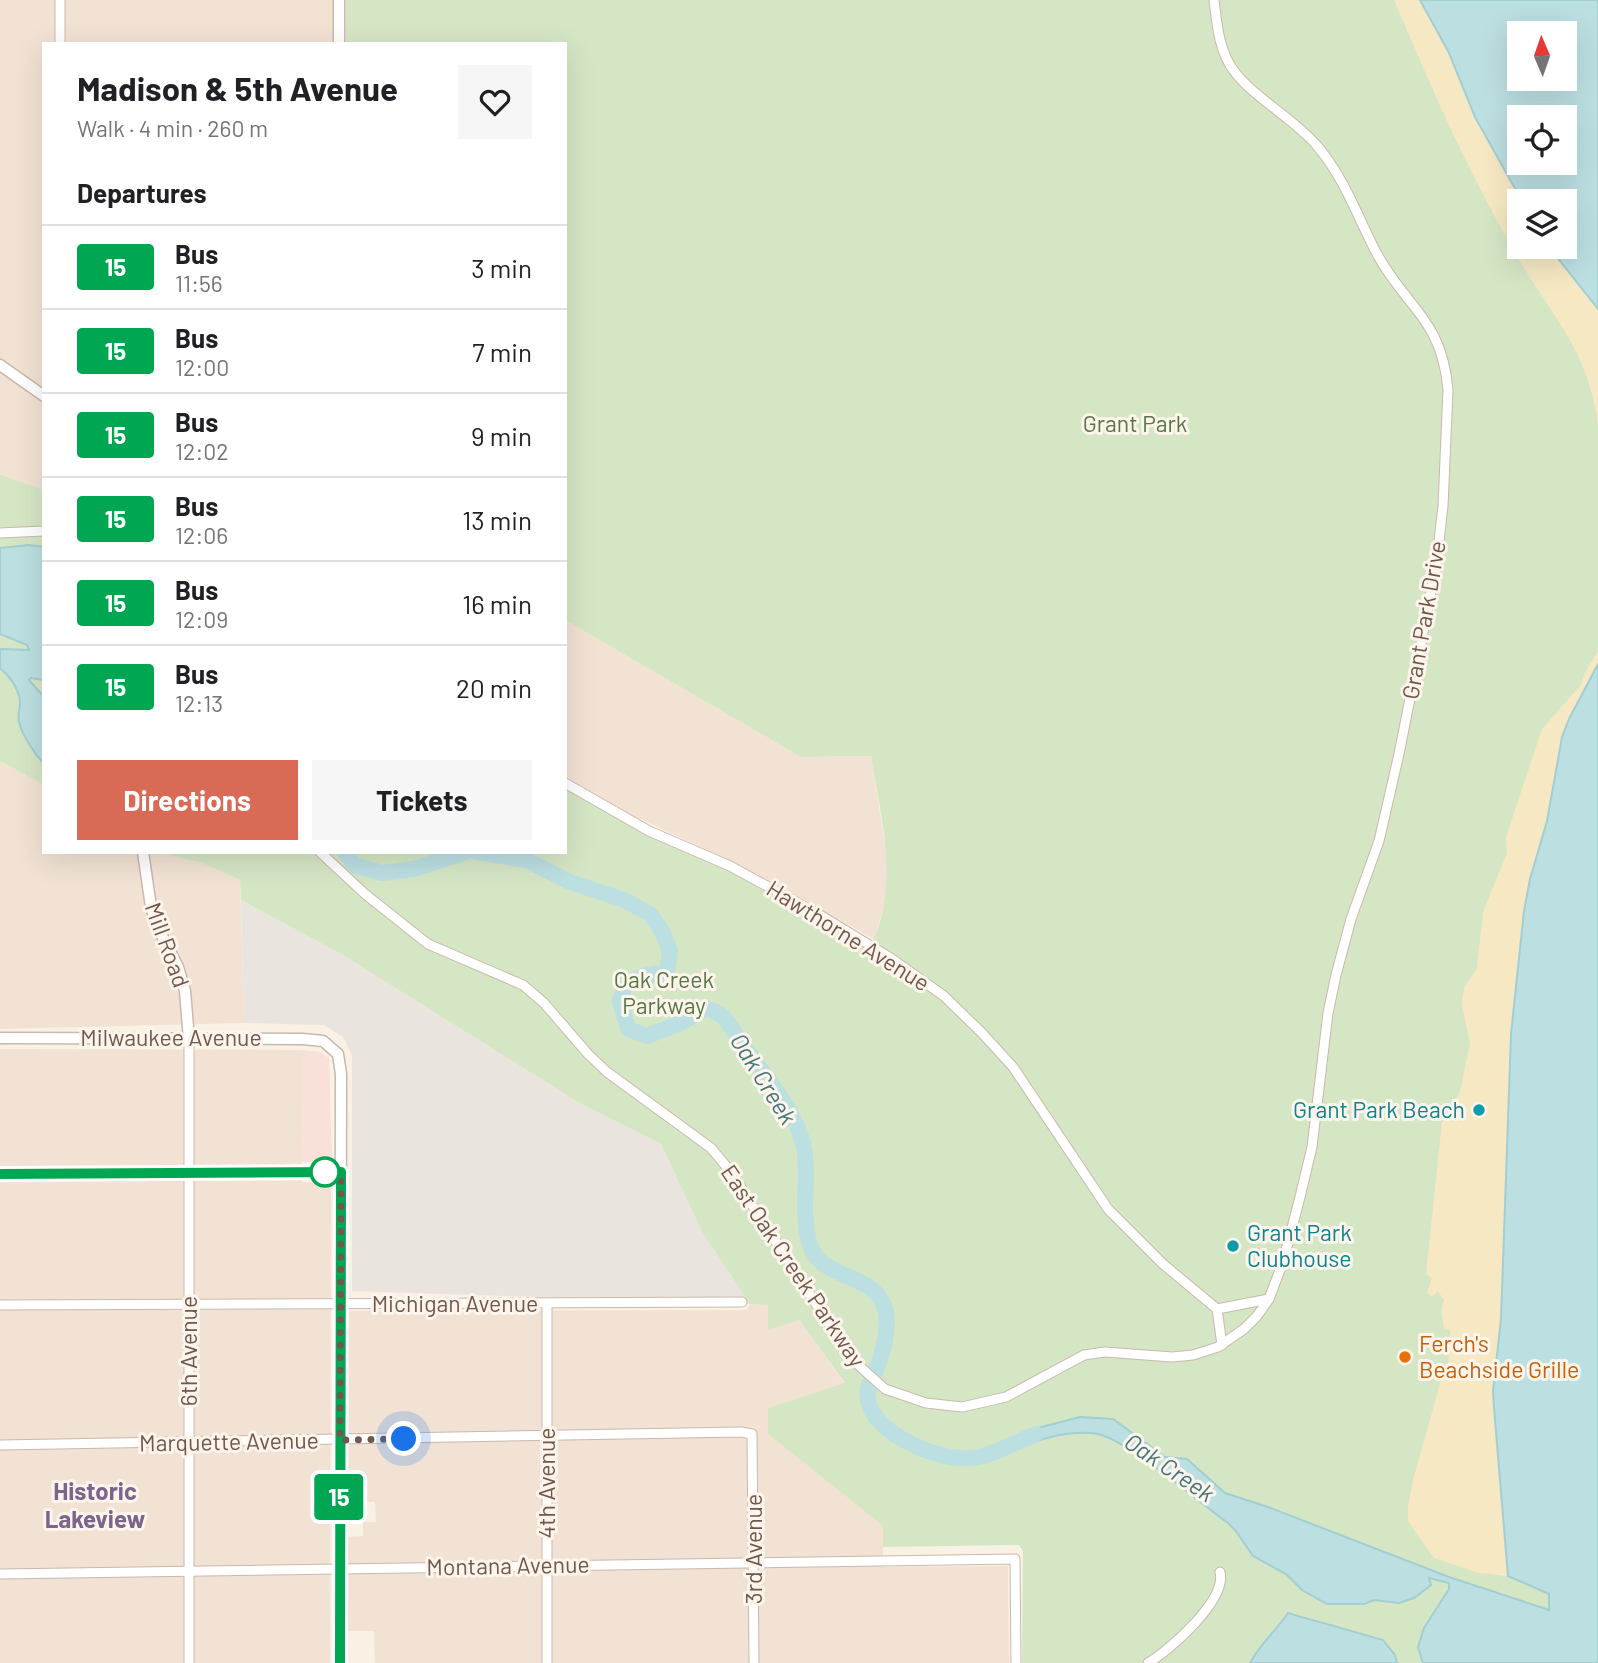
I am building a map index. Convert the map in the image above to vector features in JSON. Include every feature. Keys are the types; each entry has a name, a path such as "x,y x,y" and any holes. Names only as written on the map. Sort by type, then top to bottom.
{"street":[{"path":"60,0 60,42"},
{"path":"339,0 340,42"},
{"name":"Grant Park Drive","path":"1214,0 1220,42 1231,66 1247,84 1306,135 1337,173 1378,255 1437,338 1448,390 1443,506 1430,594 1379,841 1352,919 1333,988 1312,1147 1283,1262 1269,1299"},
{"path":"0,365 42,395"},
{"path":"0,533 42,531"},
{"name":"Hawthorne Avenue","path":"567,784 649,831 730,866 820,915 889,957 944,996 1013,1067 1108,1209 1163,1264 1217,1309"},
{"name":"Mill Road","path":"143,854 150,907 178,967 185,991 189,1039"},
{"name":"East Oak Creek Parkway","path":"322,854 336,869 428,944 523,985 537,996 607,1072 711,1148 732,1172 827,1321 861,1368 881,1387 909,1399 945,1406 962,1406 1006,1397 1084,1355 1105,1352 1183,1357 1202,1353 1222,1345 1257,1316 1269,1299"},
{"name":"Milwaukee Avenue","path":"0,1038 313,1040 331,1046 338,1054 341,1074 341,1172"},
{"name":"6th Avenue","path":"189,1039 189,1663"},
{"path":"0,1174 341,1172 340,1663"},
{"path":"1222,1345 1217,1309 1269,1299"},
{"name":"Michigan Avenue","path":"0,1305 742,1302"},
{"name":"4th Avenue","path":"547,1304 547,1663"},
{"name":"Marquette Avenue","path":"0,1445 752,1434"},
{"name":"3rd Avenue","path":"752,1434 754,1663"},
{"name":"Montana Avenue","path":"0,1574 1016,1559 1016,1663"},
{"path":"1148,1663 1178,1641 1194,1624 1218,1589 1220,1572"}],"shaded area":[{"path":"0,0 333,0 333,42 42,42 42,489 0,474"},
{"path":"567,621 801,757 871,756 888,878 886,900 874,939 742,866 627,813 567,777"},
{"path":"0,761 42,784 42,854 162,854 202,863 240,880 244,1023 0,1029"},
{"path":"241,900 341,954 581,1104 661,1144 702,1232 750,1304 352,1291 352,1055 343,1037 324,1025 244,1023"},
{"path":"0,1049 303,1050 302,1182 328,1183 331,1189 330,1663 0,1663"},
{"path":"303,1050 320,1052 329,1058 332,1163 302,1162"},
{"path":"750,1304 768,1305 799,1320 845,1384 768,1408 768,1434 883,1526 883,1567 1008,1566 1009,1663 375,1663 374,1631 346,1631 346,1537 363,1536 363,1522 376,1522 375,1502 346,1502 346,1316 350,1311 747,1310"}],"green space":[{"name":"Grant Park","path":"346,0 1420,0 1475,117 1515,189 1507,189 1507,259 1558,259 1598,309 1598,664 1591,678 1530,879 1511,1034 1501,1320 1493,1391 1507,1537 1536,1589 1549,1594 1549,1610 1449,1577 1225,1493 1187,1459 1165,1457 1113,1419 1080,1417 1018,1446 1073,1433 1093,1433 1106,1437 1161,1472 1228,1523 1253,1556 1286,1574 1302,1590 1327,1604 1363,1604 1373,1600 1399,1603 1428,1578 1449,1583 1449,1589 1424,1628 1418,1647 1423,1663 1397,1663 1395,1655 1383,1640 1288,1613 1250,1663 1022,1663 1023,1551 1019,1545 883,1547 883,1526 768,1434 768,1408 845,1383 799,1320 768,1330 768,1305 750,1304 702,1232 661,1144 581,1104 341,954 241,900 240,880 202,863 163,854 567,854 567,790 655,839 737,875 868,950 878,927 887,879 883,830 871,756 801,757 567,621 567,42 346,42"},
{"path":"0,474 42,489 42,784 0,761"}],"sand":[{"path":"1394,0 1420,0 1449,53 1475,117 1515,189 1507,189 1507,238 1473,174"},
{"path":"1519,259 1558,259 1598,309 1598,425 1588,379 1560,324"},
{"name":"Grant Park Beach","path":"1598,651 1598,664 1562,737 1547,821 1527,895 1514,996 1501,1320 1493,1391 1508,1576 1479,1573 1434,1558 1408,1521 1413,1480 1450,1350 1450,1330 1444,1329 1441,1309 1444,1300 1438,1291 1432,1297 1427,1293 1432,1278 1426,1274 1442,1122 1460,1092 1470,1043 1462,1005 1464,988 1477,968 1483,912 1507,853 1506,837 1542,729 1580,686"}],"water":[{"path":"1420,0 1598,0 1598,309 1558,259 1577,259 1577,189 1515,189 1507,175 1577,175 1577,105 1507,105 1507,174 1475,117 1449,53"},
{"path":"29,545 42,547 42,680 29,680 42,695 42,761 21,728 20,701 16,687 0,668 0,649 29,650 27,645 0,634 0,548"},
{"path":"1598,664 1598,1663 1423,1663 1418,1647 1424,1628 1449,1589 1449,1583 1429,1578 1431,1585 1414,1598 1399,1603 1374,1600 1364,1604 1327,1604 1302,1590 1286,1574 1253,1556 1228,1523 1144,1460 1111,1439 1098,1434 1078,1433 1018,1447 1018,1440 1030,1430 1080,1417 1113,1419 1165,1457 1187,1459 1225,1493 1449,1577 1549,1610 1549,1594 1508,1576 1494,1408 1493,1391 1501,1319 1511,1034 1524,911 1530,879 1547,821 1562,737"},
{"path":"1288,1613 1383,1640 1395,1655 1397,1663 1250,1663"}],"waterway":[{"name":"Oak Creek","path":"346,854 354,865 382,873 414,869 460,854"},
{"name":"Oak Creek","path":"489,854 526,860 570,882 624,900 650,914 663,933 670,951 667,972 626,983 620,1001 628,1029 647,1036 681,1023 706,1008 716,1012 730,1025 780,1097 797,1125 805,1154 805,1211 810,1245 816,1257 825,1265 872,1290 881,1299 886,1312 887,1326 883,1349 868,1389 869,1404 877,1418 905,1441 941,1455 958,1458 988,1454 1036,1434"}],"bus line":[{"name":"15","path":"0,1174 341,1172 340,1663"}],"place":[{"name":"Grant Park Beach","path":"1479,1110"},
{"name":"Grant Park Clubhouse","path":"1233,1246"},
{"name":"Ferch's Beachside Grille","path":"1405,1357"}],"district":[{"name":"Historic Lakeview","path":"95,1506"}],"route":[{"path":"325,1172 341,1172 340,1440 404,1439"}],"park label":[{"name":"Oak Creek Parkway","path":"664,993"}]}
